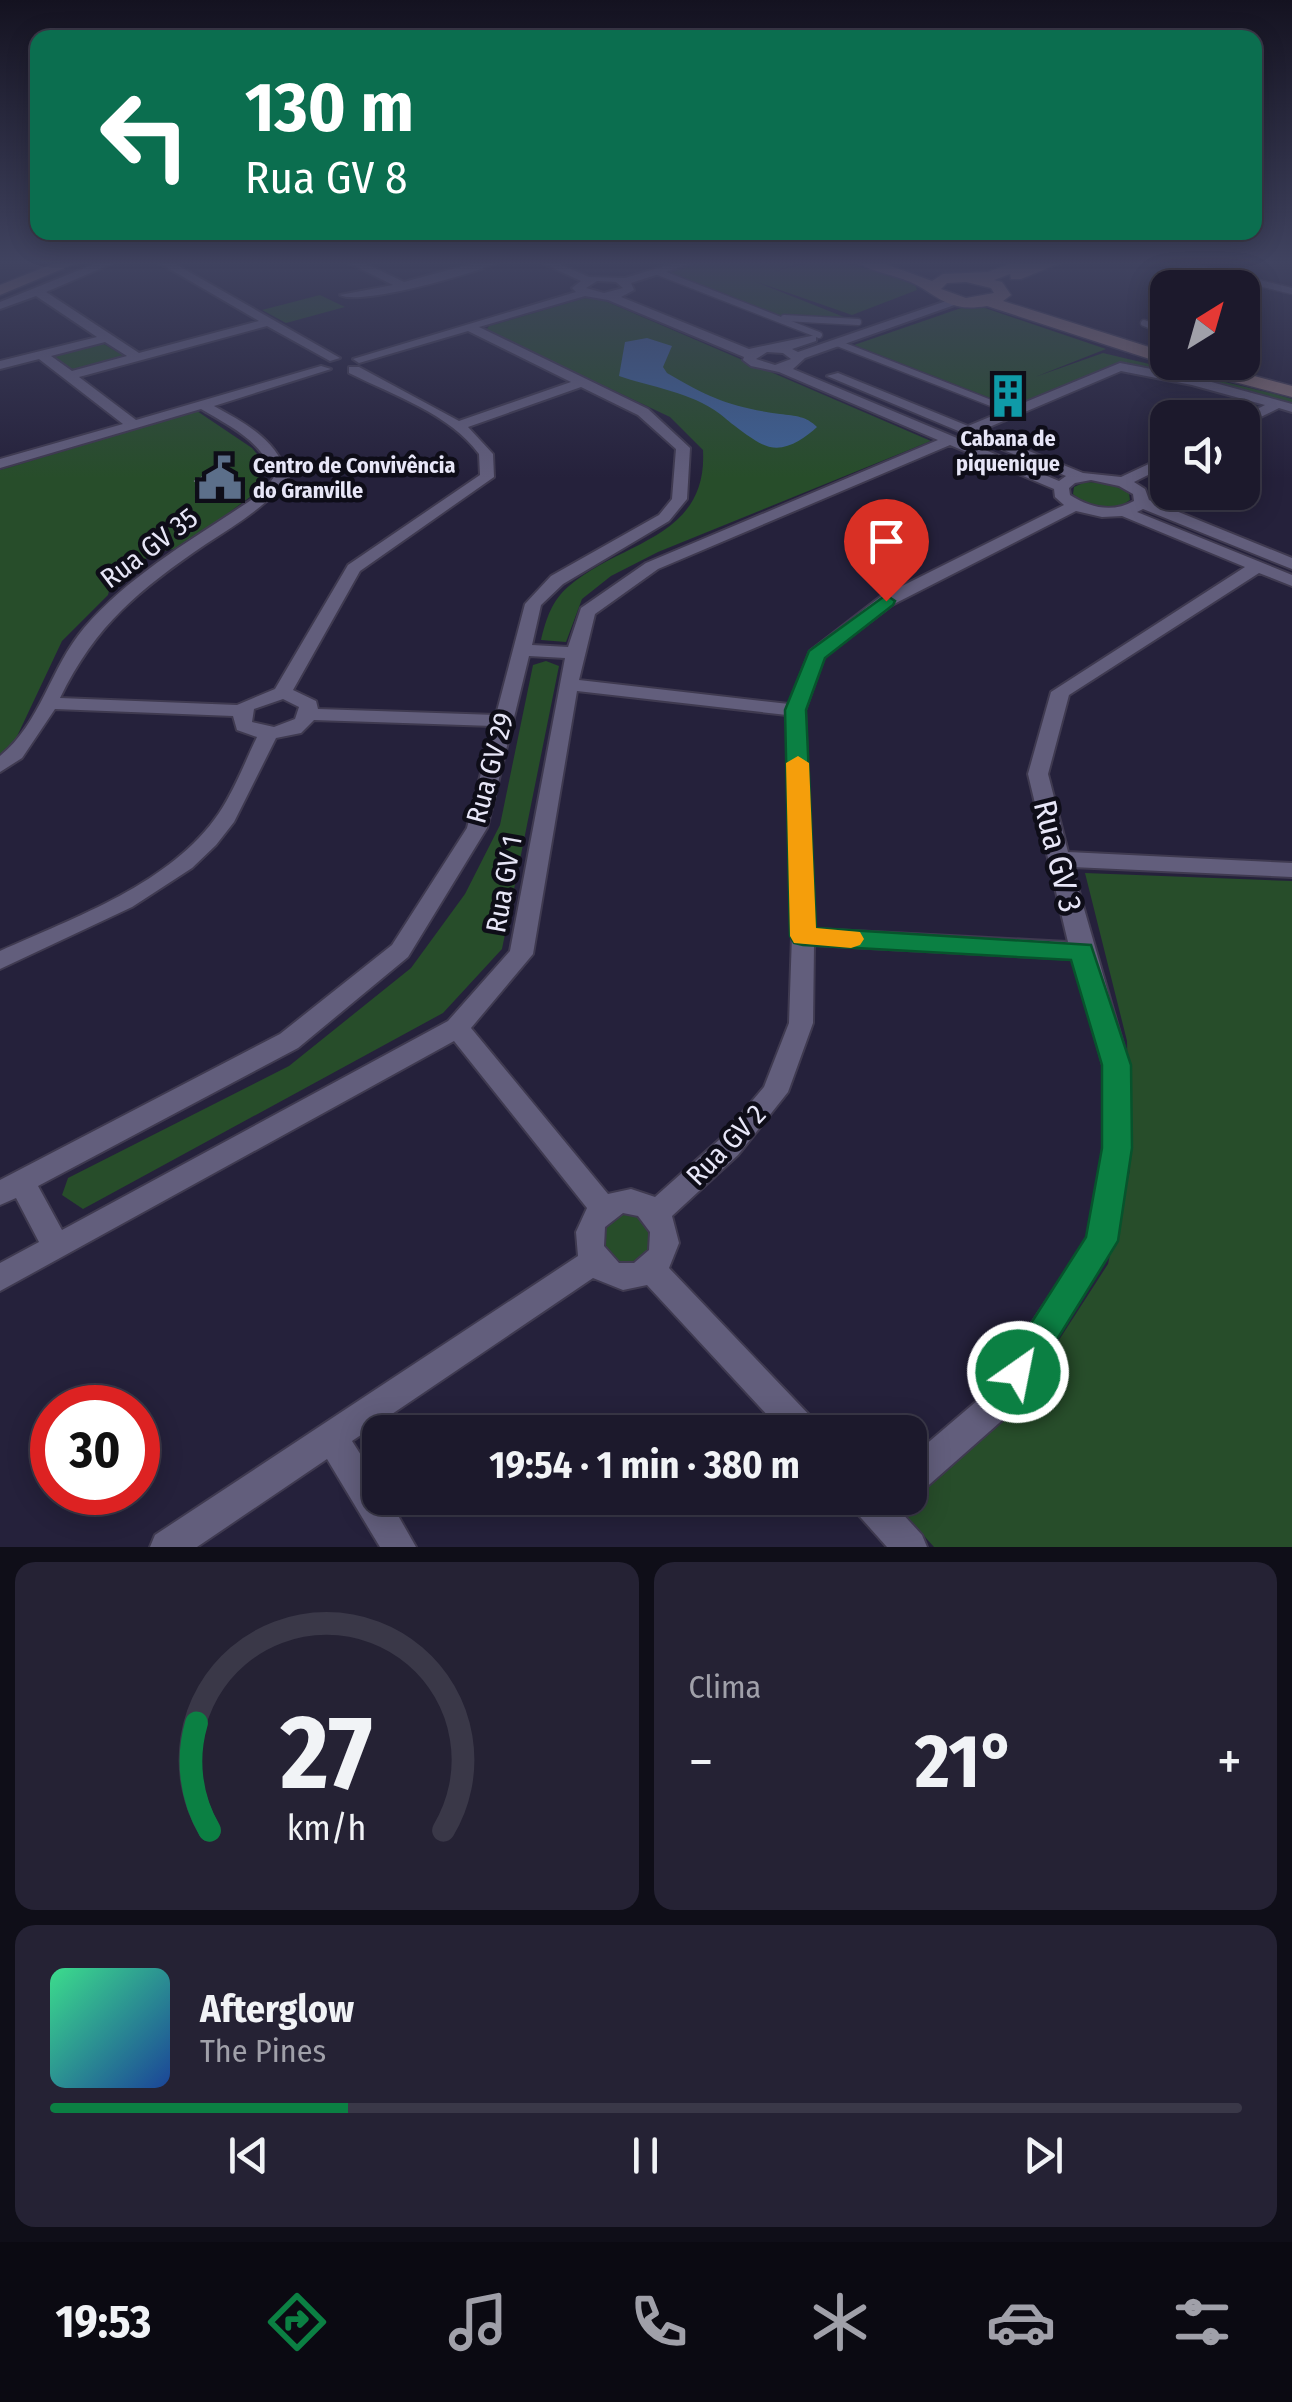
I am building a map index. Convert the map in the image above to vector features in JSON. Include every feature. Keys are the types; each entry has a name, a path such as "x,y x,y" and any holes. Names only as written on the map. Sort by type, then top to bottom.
{"main road":[{"path":"1100,333 1150,352"},
{"path":"1119,333 1150,343"},
{"path":"1260,373 1292,382"},
{"path":"1230,380 1288,401"}],"street":[{"path":"99,333 136,357"},
{"path":"69,376 226,333"},
{"path":"285,333 329,363"},
{"path":"0,464 203,405 329,363 356,364 450,333"},
{"name":"Rua GV 29","path":"56,1247 11,1187 289,1042 400,951 477,828 533,604 557,580 664,518 679,499 683,448 643,412 482,333"},
{"path":"699,333 749,354 824,333"},
{"path":"736,333 798,359 1061,487 1064,497 1076,506 1124,512 1264,561 1292,564"},
{"path":"780,368 863,333"},
{"path":"819,335 838,342"},
{"path":"0,365 106,338"},
{"path":"41,354 134,425"},
{"path":"749,354 749,360 758,366 780,368 960,436 1081,477 1123,482 1140,492 1142,503"},
{"path":"282,693 354,568 487,477 488,458 479,444 356,364"},
{"name":"Rua GV 1","path":"0,1278 457,1028 522,954 575,654 588,612 652,566 1120,367 1288,401"},
{"path":"456,426 583,382"},
{"path":"1260,414 1288,401"},
{"name":"Rua GV 35","path":"0,766 20,748 87,634 120,600 268,495 281,477 278,458 261,441 203,405"},
{"path":"1123,482 1150,468"},
{"path":"1061,487 1081,477"},
{"path":"1124,512 1142,503"},
{"path":"1142,503 1264,561 1292,582"},
{"name":"Rua GV 2","path":"656,1214 729,1148 776,1092 801,1024 803,936 796,710 816,656 886,601 1076,506"},
{"name":"Rua GV 3","path":"927,1464 996,1404 1102,1241 1117,1148 1116,1065 1082,951 1038,774 1060,692 1292,544"},
{"path":"519,650 575,654"},
{"path":"570,685 796,710"},
{"path":"309,714 304,700 282,693 253,701 240,720 244,726 268,734 295,727 309,714 503,722"},
{"path":"48,703 243,711"},
{"path":"0,961 128,899 186,858 225,820 268,734"},
{"path":"1058,859 1292,870"},
{"path":"803,936 1082,951"},
{"path":"457,1028 604,1209"},
{"path":"638,1204 656,1214 664,1223 667,1246 650,1268 627,1275 594,1261 586,1237 589,1225 604,1209 638,1204"},
{"path":"167,1547 594,1261"},
{"path":"650,1268 788,1415"},
{"path":"330,1436 399,1547"},
{"path":"887,1515 910,1547"}],"lane":[{"path":"814,333 819,335"},
{"path":"838,342 1014,412"}],"green space":[{"path":"493,333 680,333 931,441 658,552 611,576 582,599 566,642 541,640 550,610 563,591 590,571 657,534 677,520 691,502 701,480 703,450 670,417"},
{"path":"888,333 1059,333 1106,349 1035,377 1103,353 1150,364 1150,373 1118,366 1013,407 854,345"},
{"path":"102,343 125,356 76,371 49,356"},
{"path":"1180,380 1216,380 1292,399 1292,405"},
{"path":"197,411 252,448 266,465 258,491 183,547 154,553 111,583 108,595 62,641 12,747 0,754 0,470"},
{"path":"1085,482 1110,483 1129,493 1130,500 1108,508 1086,503 1073,494 1074,487"},
{"path":"546,661 559,666 502,949 443,1013 83,1209 62,1195 68,1178 289,1066 411,968 465,894 500,825 533,665"},
{"path":"1085,873 1292,881 1292,1547 934,1547 905,1515 927,1515 927,1485 982,1439 1028,1388 1108,1264 1130,1170 1127,1041"},
{"path":"626,1211 644,1219 652,1237 644,1255 626,1263 608,1255 600,1237 608,1219"}],"water":[{"path":"647,338 672,346 663,367 696,389 734,405 800,417 817,427 789,445 770,447 696,400 619,376 625,342"}],"building":[{"name":"Centro de Convivência do Granville","path":"216,470 242,486 215,494 196,481"}],"slow traffic":[{"path":"798,763 803,936 851,939"}],"place":[{"name":"Cabana de piquenique","path":"1008,396"},
{"name":"Centro de Convivência do Granville","path":"220,478"}],"route":[{"path":"886,601 816,656 796,710 803,936 1082,951 1116,1065 1117,1148 1102,1241 1018,1372"}]}
